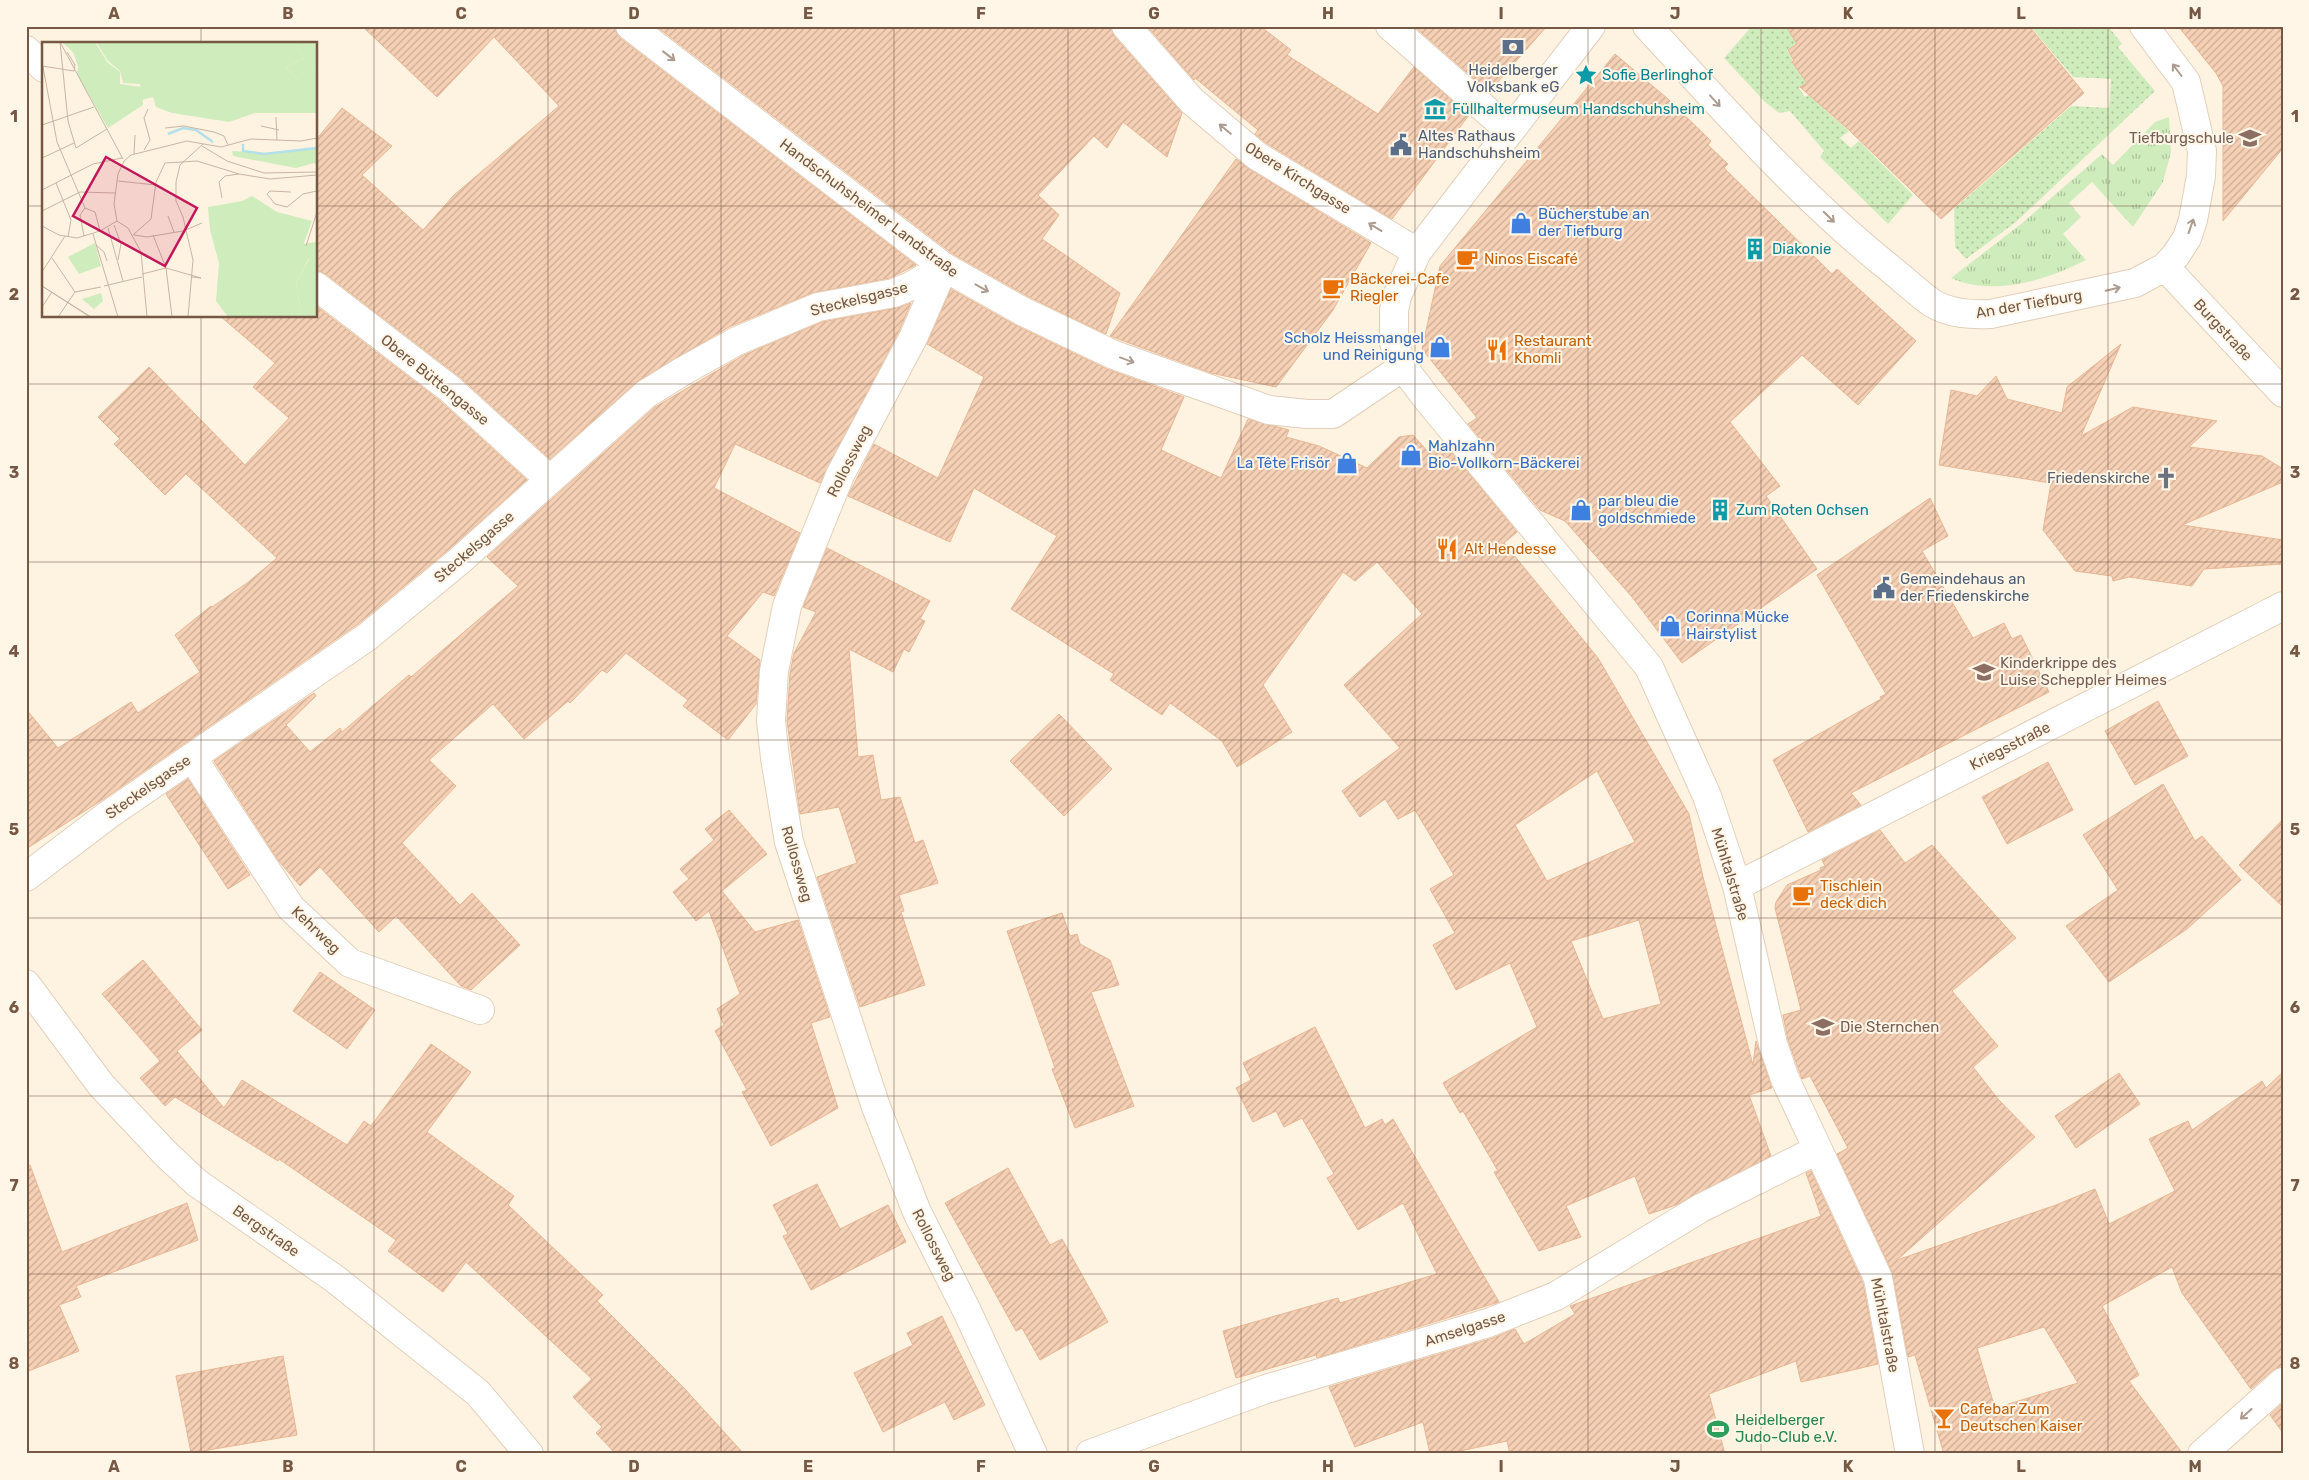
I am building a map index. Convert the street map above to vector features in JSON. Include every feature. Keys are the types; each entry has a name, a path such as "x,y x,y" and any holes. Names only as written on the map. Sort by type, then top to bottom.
{"street":[{"name":"Handschuhsheimer Landstraße","path":"630,26 944,267 1022,311 1114,355 1235,400 1269,410 1333,414 1403,367"},
{"name":"Obere Kirchgasse","path":"1126,26 1192,101 1257,156 1417,252"},
{"path":"1390,26 1509,130"},
{"name":"Mühltalstraße","path":"1591,26 1509,130 1417,252 1397,296 1394,310 1394,343 1403,367 1649,666 1706,796 1737,886 1773,1044 1785,1079 1878,1278 1910,1454"},
{"name":"An der Tiefburg","path":"1647,26 1747,137 1839,227 1933,303 1953,312 1971,315 1991,314 2135,283 2164,267 2176,255 2186,238 2193,220 2201,176 2202,151 2186,82 2144,26"},
{"path":"26,50 42,66"},
{"name":"Steckelsgasse","path":"26,877 108,815 367,637 458,562 646,394 737,342 818,307 894,293 911,286 944,267"},
{"name":"Rollossweg","path":"944,267 913,338 840,475 787,606 774,671 771,721 774,758 788,842 876,1108 917,1212 967,1311 1033,1454"},
{"name":"Burgstraße","path":"2164,267 2283,393"},
{"name":"Obere Büttengasse","path":"318,288 450,389 549,479"},
{"name":"Kriegsstraße","path":"1737,886 2283,606"},
{"name":"Kehrweg","path":"192,757 291,908 350,963 480,1010"},
{"name":"Bergstraße","path":"26,984 101,1085 191,1177 334,1279 478,1393 530,1454"},
{"name":"Amselgasse","path":"1090,1454 1266,1389 1488,1323 1556,1296 1701,1208 1817,1150"},
{"path":"2202,1454 2283,1382"}],"green space":[{"path":"1752,26 1807,26 1797,44 1787,50 1793,61 1792,63 1807,83 1799,88 1805,97 1813,92 1826,111 1849,131 1840,138 1851,148 1859,141 1913,195 1888,224 1820,157 1824,151 1790,111 1779,113 1765,102 1724,58"},
{"path":"2030,26 2108,26 2122,44 2118,47 2155,91 2016,222 1966,259 1955,247 1954,209 2071,106 2109,108 2111,79 2073,77"},
{"path":"2169,117 2171,152 2163,182 2133,227 2092,182 2069,203 2081,217 2063,234 2086,260 2054,274 2020,284 1984,286 1967,284 1951,278 2021,224 2102,154 2113,165 2155,122"}],"building":[{"path":"362,26 615,26 620,38 916,265 890,278 812,293 729,327 638,381 550,459 460,377 326,274 318,272 318,138 342,108 392,146 362,175 423,230 454,195 559,106 494,37 437,97"},
{"path":"656,26 1111,26 1114,36 1182,113 1167,157 1123,122 1107,148 1094,136 1038,195 1059,215 1042,239 1120,293 1106,334 1029,297 953,254"},
{"path":"1147,26 1260,26 1291,50 1287,55 1378,114 1414,67 1469,115 1392,219 1266,143 1255,134 1258,130 1195,78 1194,80"},
{"path":"1414,26 1547,26 1489,92"},
{"path":"1786,26 2029,26 2084,93 1941,219 1849,130 1800,87 1807,83 1792,62 1794,61 1788,50 1797,44"},
{"name":"Tiefburgschule","path":"2178,26 2283,26 2283,148 2223,221 2223,86 2216,73"},
{"path":"1615,54 1668,99 1711,141 1708,145 1728,164 1724,168 1832,274 1837,269 1916,341 1858,405 1802,355 1730,422 1780,486 1766,496 1817,569 1682,663 1632,597 1565,521 1540,510 1468,424 1477,418 1422,349 1440,266"},
{"path":"1236,159 1249,169 1371,243 1333,310 1276,387 1211,373 1110,336"},
{"path":"951,289 1015,325 1107,369 1184,397 1161,450 1221,478 1248,419 1289,430 1286,437 1319,446 1367,468 1399,437 1413,435 1429,453 1443,442 1517,532 1504,543 1598,658 1689,814 1703,877 1753,1065 1756,1041 1772,1088 1749,1095 1771,1156 1676,1205 1649,1214 1635,1176 1566,1206 1581,1237 1539,1251 1494,1172 1498,1171 1463,1111 1460,1113 1443,1083 1537,1027 1510,963 1456,990 1433,945 1455,933 1430,889 1454,875 1415,810 1398,819 1385,799 1360,817 1342,791 1400,748 1344,685 1422,614 1377,562 1355,581 1343,572 1263,685 1292,732 1237,767 1222,741 1170,703 1162,715 1110,680 1114,674 1011,609 1057,536 974,488 950,542 848,496 874,444 938,478 984,377 927,344","holes":["1597,771 1635,842 1547,881 1515,825","1639,920 1661,1004 1603,1019 1571,941"]},
{"path":"911,303 899,331 820,483 735,444 714,488 800,533 774,596 763,592 727,636 760,660 756,704 728,740 683,706 688,700 626,653 607,673 602,670 570,703 568,701 524,739 493,704 429,760 456,786 402,843 460,905 472,893 520,945 471,990 461,986 396,916 379,932 320,867 300,886 278,860 214,761 314,693 316,696 286,725 310,752 340,728 342,732 409,675 411,677 518,586 487,557 655,407 744,355 822,322 897,308"},
{"path":"318,308 440,401 527,480 448,550 358,624 105,798 26,849 26,709 58,748 131,702 138,713 200,672 175,635 211,606 247,583 277,558 186,474 165,495 114,444 120,439 98,417 149,367 245,465 289,418 253,387 275,363 222,318 318,318"},
{"name":"Friedenskirche","path":"2121,344 2081,436 2133,407 2217,421 2189,447 2262,456 2283,469 2283,482 2182,525 2283,540 2283,564 2204,569 2192,586 2129,577 2113,581 2112,576 2075,571 2043,530 2051,483 1939,465 1951,390 1977,396 1996,376 2007,399 2062,413 2067,387"},
{"path":"1930,498 1948,536 1922,551 1973,638 2004,623 2012,639 2021,635 2049,692 1851,793 1861,805 1808,832 1773,760 1881,699 1880,697 1886,694 1817,575"},
{"path":"827,548 930,601 920,619 925,621 909,652 904,649 893,672 849,649 858,757 873,755 881,800 900,797 915,843 923,840 938,883 899,895 904,911 901,912 925,985 860,1007 817,877 857,863 839,807 800,814 787,721 790,673 794,653 816,612 803,607"},
{"path":"2158,701 2188,756 2135,785 2105,731"},
{"path":"1059,714 1112,769 1064,816 1010,761"},
{"path":"2048,762 2073,810 2007,844 1982,797"},
{"path":"188,779 250,875 228,889 166,794"},
{"path":"2163,784 2195,841 2202,836 2241,880 2187,929 2109,982 2066,926 2118,890 2083,835"},
{"path":"729,810 767,854 722,891 755,932 798,920 830,1017 811,1023 838,1108 771,1146 742,1092 747,1090 715,1031 724,1025 717,1009 740,994 709,911 696,921 673,892 689,879 680,869 714,840 705,829"},
{"path":"2283,819 2283,907 2239,865"},
{"path":"1880,830 1905,863 1932,845 2016,938 1952,991 1998,1046 1973,1067 1998,1099 2035,1137 1897,1260 2056,1205 2095,1189 2109,1224 2175,1191 2149,1139 2188,1121 2192,1130 2262,1081 2266,1088 2283,1072 2283,1367 2273,1370 2251,1389 2182,1293 2172,1267 2102,1306 2139,1375 2129,1381 2183,1454 1944,1454 1915,1355 1908,1357 1892,1272 1837,1154 1848,1148 1810,1076 1802,1079 1788,1040 1783,1015 1801,1010 1775,908 1776,902 1787,885 1821,870 1820,868 1825,866 1822,860","holes":["2044,1327 2078,1383 1995,1408 1977,1348"]},
{"path":"1062,913 1070,936 1077,934 1080,944 1110,960 1119,985 1091,992 1134,1106 1075,1128 1052,1069 1055,1068 1007,931"},
{"path":"143,960 202,1030 177,1051 224,1108 242,1080 347,1145 364,1121 371,1126 431,1044 471,1072 427,1132 514,1196 508,1205 603,1295 597,1301 683,1387 744,1454 616,1454 596,1433 602,1427 573,1397 592,1379 466,1262 443,1292 388,1251 396,1240 279,1159 278,1161 175,1097 165,1106 140,1078 160,1061 102,994"},
{"path":"320,972 375,1010 347,1049 293,1011"},
{"path":"1315,1027 1365,1128 1382,1119 1385,1125 1393,1119 1499,1302 1317,1358 1316,1355 1236,1378 1223,1331 1338,1298 1340,1303 1437,1274 1403,1203 1358,1230 1327,1178 1334,1174 1302,1118 1284,1127 1276,1111 1253,1122 1236,1088 1251,1080 1243,1063"},
{"path":"2119,1073 2140,1104 2076,1148 2055,1116"},
{"path":"30,1165 62,1252 187,1203 198,1240 76,1286 81,1297 59,1305 79,1351 26,1372 26,1166"},
{"path":"1008,1168 1050,1245 1062,1239 1108,1322 1040,1360 1022,1328 1016,1331 945,1203"},
{"path":"1811,1171 1863,1283 1878,1364 1801,1382 1796,1361 1709,1394 1725,1454 1510,1454 1507,1441 1446,1454 1430,1454 1423,1422 1355,1447 1329,1387 1493,1338 1515,1329 1524,1344 1575,1314 1570,1306 1821,1216 1806,1173"},
{"path":"817,1184 840,1229 888,1205 906,1242 811,1290 783,1236 788,1234 773,1205"},
{"path":"942,1316 985,1405 954,1420 945,1402 883,1432 854,1373 913,1345 907,1333"},
{"path":"283,1356 297,1435 191,1453 176,1376"},
{"path":"2283,1403 2283,1433 2270,1415"}],"place":[{"name":"Heidelberger Volksbank eG","path":"1513,47"},
{"name":"Sofie Berlinghof","path":"1586,75"},
{"name":"Füllhaltermuseum Handschuhsheim","path":"1435,109"},
{"name":"Tiefburgschule","path":"2250,138"},
{"name":"Altes Rathaus Handschuhsheim","path":"1401,145"},
{"name":"Bücherstube an der Tiefburg","path":"1521,223"},
{"name":"Diakonie","path":"1755,249"},
{"name":"Ninos Eiscafé","path":"1467,259"},
{"name":"Bäckerei-Cafe Riegler","path":"1333,288"},
{"name":"Scholz Heissmangel und Reinigung","path":"1440,347"},
{"name":"Restaurant Khomli","path":"1497,350"},
{"name":"Mahlzahn Bio-Vollkorn-Bäckerei","path":"1411,455"},
{"name":"La Tête Frisör","path":"1347,463"},
{"name":"Friedenskirche","path":"2166,478"},
{"name":"par bleu die goldschmiede","path":"1581,510"},
{"name":"Zum Roten Ochsen","path":"1720,510"},
{"name":"Alt Hendesse","path":"1447,549"},
{"name":"Gemeindehaus an der Friedenskirche","path":"1884,588"},
{"name":"Corinna Mücke Hairstylist","path":"1670,626"},
{"name":"Kinderkrippe des Luise Scheppler Heimes","path":"1984,672"},
{"name":"Tischlein deck dich","path":"1803,895"},
{"name":"Die Sternchen","path":"1823,1027"},
{"name":"Cafebar Zum Deutschen Kaiser","path":"1944,1418"},
{"name":"Heidelberger Judo-Club e.V.","path":"1718,1429"}]}
